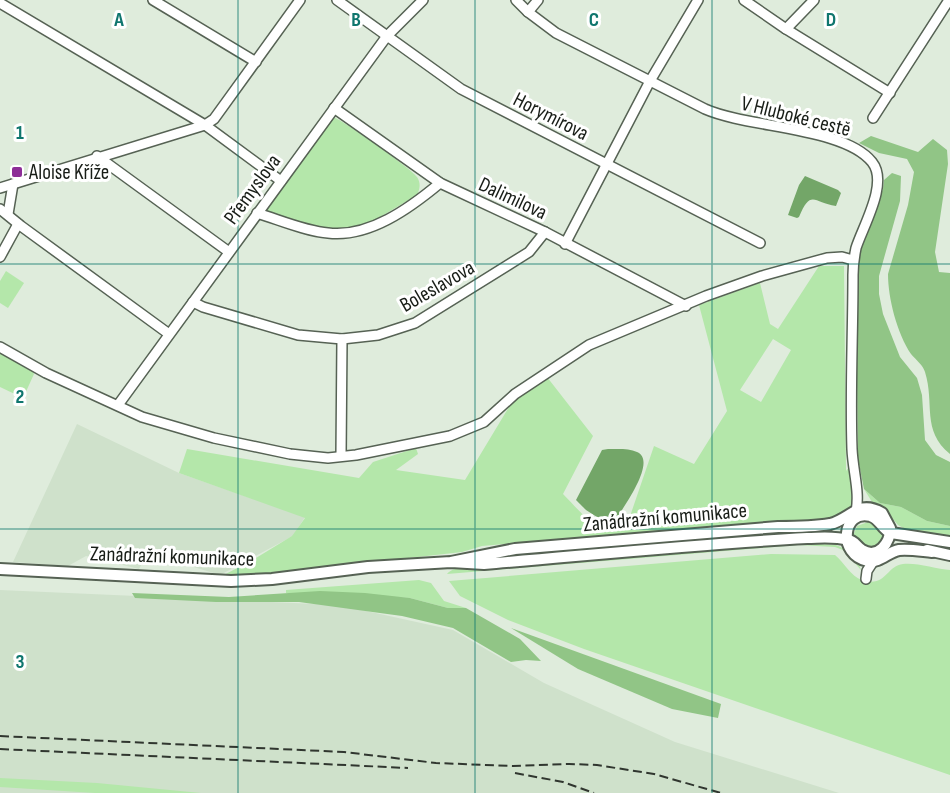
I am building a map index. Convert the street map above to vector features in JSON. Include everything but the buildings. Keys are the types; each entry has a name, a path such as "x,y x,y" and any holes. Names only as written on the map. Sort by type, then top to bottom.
{"main road":[{"path":"882,548 890,528 882,513 873,509 854,517 847,530 847,543 856,555 874,561 896,551 932,552"},
{"path":"854,517 872,516 884,530 890,528 950,542"},
{"name":"Zanádražní komunikace","path":"450,562 515,549 778,527 812,526 840,529 854,517"},
{"name":"Zanádražní komunikace","path":"0,569 231,581 272,579 368,567 450,562 484,564 805,538 828,537 847,543"},
{"path":"847,543 853,541 864,551 873,553 899,544 950,555"}],"street":[{"path":"153,0 256,62"},
{"path":"0,188 205,125 214,119 300,0"},
{"name":"Horymírova","path":"337,0 461,90 760,243"},
{"name":"Přemyslova","path":"118,405 387,36 423,0"},
{"name":"V Hluboké cestě","path":"516,0 556,33 717,114 821,136 846,144 868,157 876,167 877,193 853,260 852,450 858,487 854,517"},
{"path":"528,12 537,0"},
{"path":"565,244 650,81 698,0"},
{"path":"744,0 786,29 890,93"},
{"path":"786,29 814,0"},
{"path":"873,118 949,0"},
{"path":"0,2 205,125 281,181"},
{"name":"Dalimilova","path":"334,108 440,183 545,232 686,306"},
{"path":"98,156 229,252"},
{"path":"257,213 323,233 352,232 370,227 396,214 422,198 440,183"},
{"path":"13,184 4,211 18,224 170,334"},
{"path":"0,257 18,224"},
{"name":"Boleslavova","path":"193,302 203,308 298,334 342,339 378,335 415,323 530,252 545,232"},
{"path":"0,347 46,373 141,417 213,438 300,456 328,458 385,451 450,436 484,422 515,394 589,345 706,296 770,274 827,258 842,257 853,260"},
{"path":"341,456 342,339"},
{"name":"V Hluboké cestě","path":"858,487 873,509"},
{"path":"856,555 867,575 882,548"}],"shaded area":[{"path":"333,117 363,135 412,172 419,182 417,195 370,223 347,230 315,228 265,212"},
{"path":"871,136 918,152 933,139 947,150 948,164 935,252 939,272 950,273 950,454 935,436 930,416 925,372 906,346 894,315 890,294 888,274 908,205 914,172 907,159 879,153 859,143"},
{"path":"892,173 901,176 900,201 879,276 879,294 883,314 900,357 917,378 922,395 925,440 936,455 950,462 950,526 927,521 901,507 880,503 864,489 858,459 856,294 860,251 883,189 884,180"},
{"path":"805,176 838,190 841,193 836,206 810,200 799,217 788,215 799,185"},
{"path":"819,266 844,266 846,471 851,464 854,505 843,515 824,521 764,522 482,546 462,552 276,573 222,576 292,536 305,518 179,473 187,449 359,478 373,462 416,448 418,454 396,470 465,480 515,397 547,377 593,436 563,494 584,515 597,524 605,527 626,528 654,446 694,464 727,411 699,305 760,283 770,324 778,329","holes":["773,339 791,350 761,402 740,390"]},
{"path":"6,271 24,283 8,308 0,303 0,281"},
{"path":"0,352 32,370 34,374 24,396 21,397 0,387"},
{"path":"77,424 179,473 305,517 293,536 220,575 148,553 139,569 86,556 68,566 13,562"},
{"path":"627,449 643,457 641,476 629,500 611,526 586,510 576,500 602,450"},
{"path":"864,489 880,503 901,507 927,521 950,526 950,536 905,529 872,502"},
{"path":"872,523 884,537 875,546 867,546 853,536 857,526"},
{"path":"765,532 843,532 843,536 748,536 483,560 494,555"},
{"path":"805,543 836,545 855,558 861,570 843,550 835,547 798,545 447,574 460,568 487,569"},
{"path":"771,554 835,555 854,576 870,582 881,579 893,568 903,564 950,570 950,775 584,649 508,620 460,596 449,581"},
{"path":"419,580 431,583 444,601 466,608 448,608 410,598 286,593 286,590"},
{"path":"0,590 339,605 453,630 544,683 675,742 839,793 0,793"},
{"path":"320,591 410,598 448,608 466,608 520,639 541,661 511,662 453,628 402,616 299,602 216,602 135,598 132,593 229,597"},
{"path":"511,628 721,704 718,718 672,709 578,669"},
{"path":"0,778 97,783 201,793 95,793 0,787"}],"railway":[{"path":"0,736 344,752 436,763 513,766 597,765 654,774 721,793"},
{"path":"0,749 408,768"},
{"path":"515,773 563,782 594,793"}],"place":[{"name":"Aloise Kříže","path":"17,172"}]}
